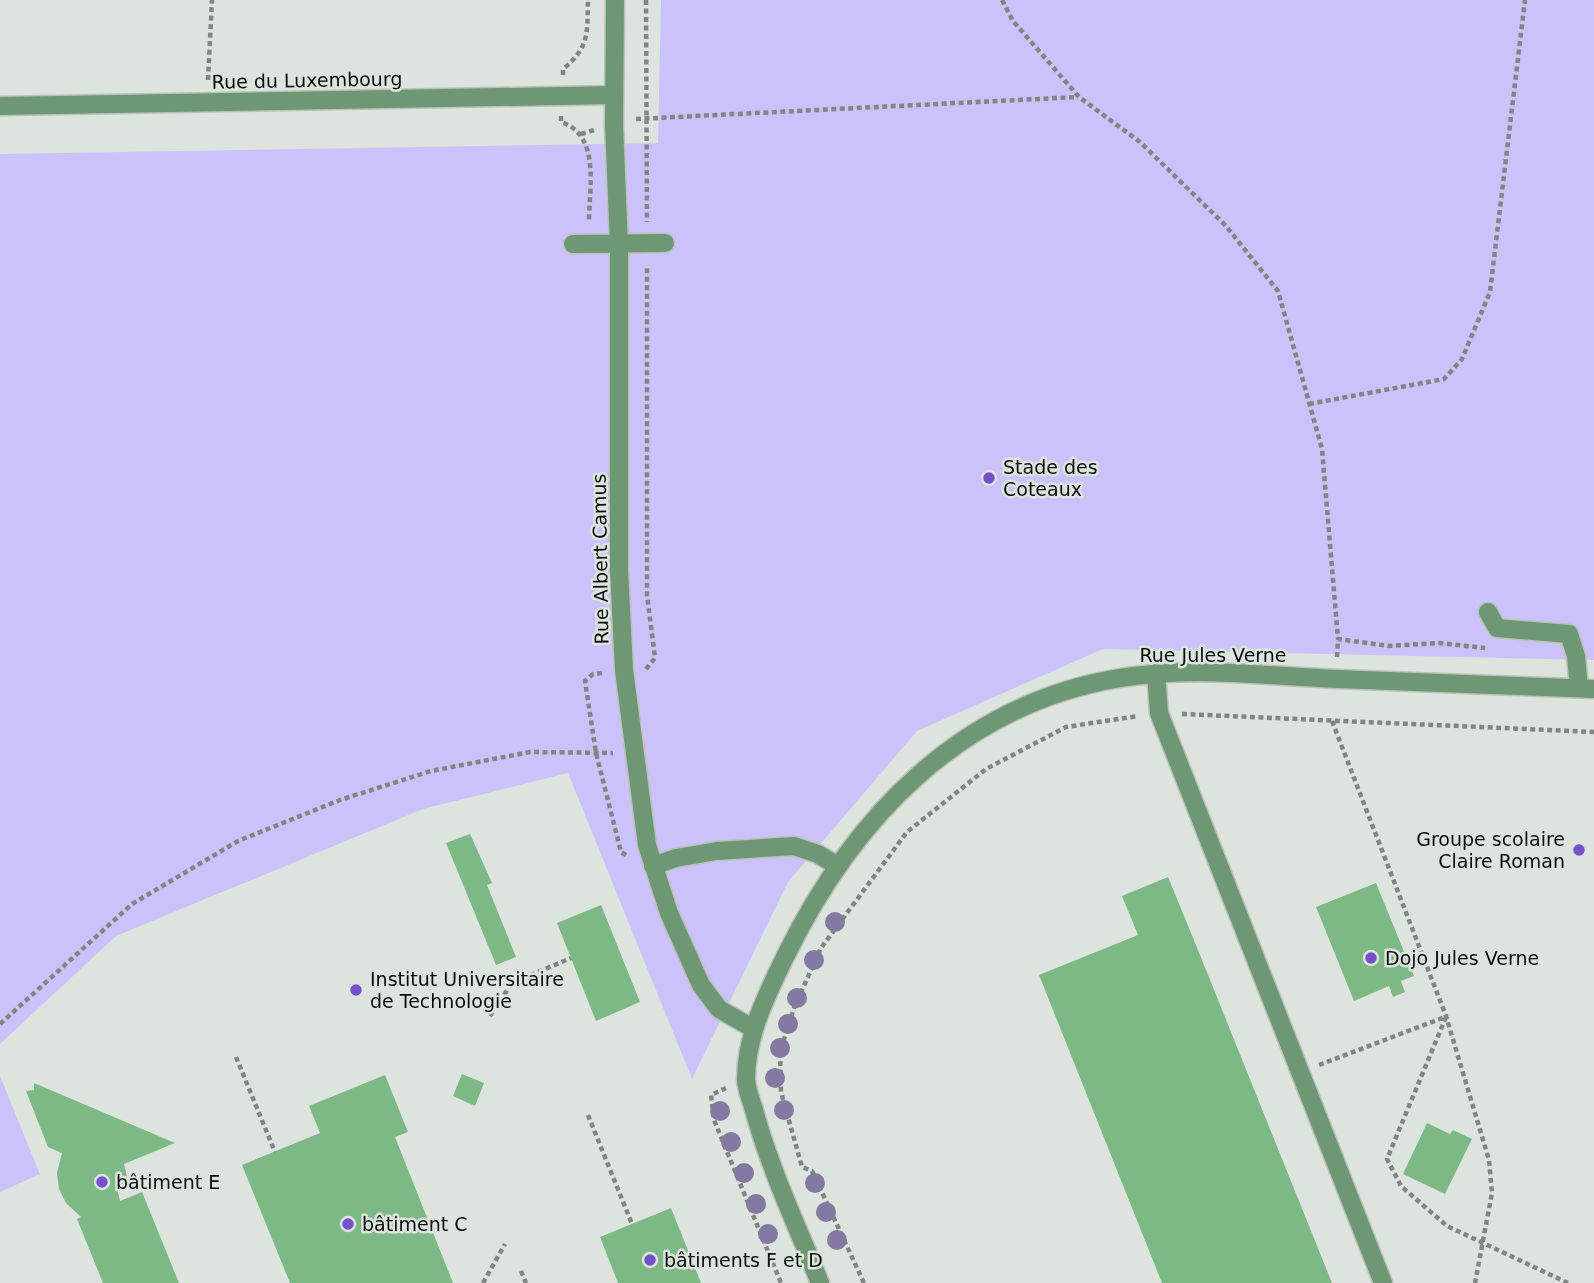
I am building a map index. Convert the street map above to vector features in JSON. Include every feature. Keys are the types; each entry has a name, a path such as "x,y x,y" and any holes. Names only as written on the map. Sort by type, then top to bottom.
{"street":[{"name":"Rue Albert Camus","path":"615,0 614,125 619,244 619,570 624,670 635,753 653,866 669,913 701,985 719,1009 754,1029"},
{"name":"Rue du Luxembourg","path":"0,106 614,95"},
{"path":"573,244 665,243"},
{"path":"1488,612 1497,628 1569,634 1586,689"},
{"path":"1157,673 1159,713 1383,1283"},
{"name":"Rue Jules Verne","path":"754,1029 801,923 836,865 906,784 965,738 1024,707 1081,687 1157,673 1276,674 1586,689"},
{"path":"653,866 676,858 716,851 794,846 818,854 836,865"},
{"path":"754,1029 746,1080 762,1141 820,1283"}],"path":[{"path":"207,103 212,0"},
{"path":"1002,0 1013,21 1079,97 1140,142 1198,198 1226,226 1278,290 1322,449 1338,639 1336,679"},
{"path":"1309,404 1444,379 1462,359 1490,292 1525,0"},
{"path":"581,134 646,116 1079,97"},
{"path":"1338,639 1389,646 1438,643 1493,649"},
{"path":"864,1283 812,1171 802,1167 780,1092 780,1052 794,1009 821,948 907,832 986,769 1066,727 1159,713 1594,732"},
{"path":"1332,721 1446,1016 1489,1160 1492,1194 1475,1283"},
{"path":"0,1024 131,904 238,841 340,800 431,771 530,752 635,753"},
{"path":"489,1016 512,983 571,958"},
{"path":"1300,1072 1446,1016"},
{"path":"1446,1016 1387,1159 1401,1186 1447,1226 1568,1283"},
{"path":"236,1057 275,1152"},
{"path":"746,1080 711,1095 714,1120 781,1283"},
{"path":"588,1115 632,1224"},
{"path":"483,1283 505,1244"},
{"path":"521,1271 526,1283"}],"shaded area":[{"path":"661,0 1594,0 1594,660 1103,649 917,731 788,882 692,1079 568,773 423,809 116,936 0,1044 0,154 658,143"},
{"path":"0,1076 40,1174 0,1192"}],"building":[{"path":"470,834 492,883 487,885 516,957 496,965 446,843"},
{"path":"1168,877 1332,1283 1162,1283 1039,975 1138,935 1122,896"},
{"name":"Dojo Jules Verne","path":"1376,883 1414,976 1401,981 1405,992 1393,997 1389,986 1354,1001 1316,907"},
{"path":"601,905 640,1002 596,1021 557,923"},
{"path":"462,1074 484,1083 475,1106 453,1096"},
{"name":"bâtiment C","path":"385,1075 408,1132 395,1137 453,1283 290,1283 242,1165 320,1133 309,1106"},
{"name":"bâtiment E","path":"34,1083 175,1143 124,1164 127,1177 118,1192 120,1201 142,1192 179,1283 103,1283 77,1219 81,1217 66,1203 59,1189 57,1173 62,1153 48,1147 26,1091 34,1090"},
{"path":"1427,1123 1450,1134 1453,1130 1472,1139 1445,1194 1403,1174"},
{"name":"bâtiments F et D","path":"671,1208 701,1283 618,1283 600,1237"}],"place":[{"name":"Stade des Coteaux","path":"989,478"},
{"name":"Groupe scolaire Claire Roman","path":"1579,850"},
{"name":"Dojo Jules Verne","path":"1371,958"},
{"name":"Institut Universitaire de Technologie","path":"356,990"},
{"name":"bâtiment E","path":"102,1182"},
{"name":"bâtiment C","path":"348,1224"},
{"name":"bâtiments F et D","path":"650,1260"}]}
